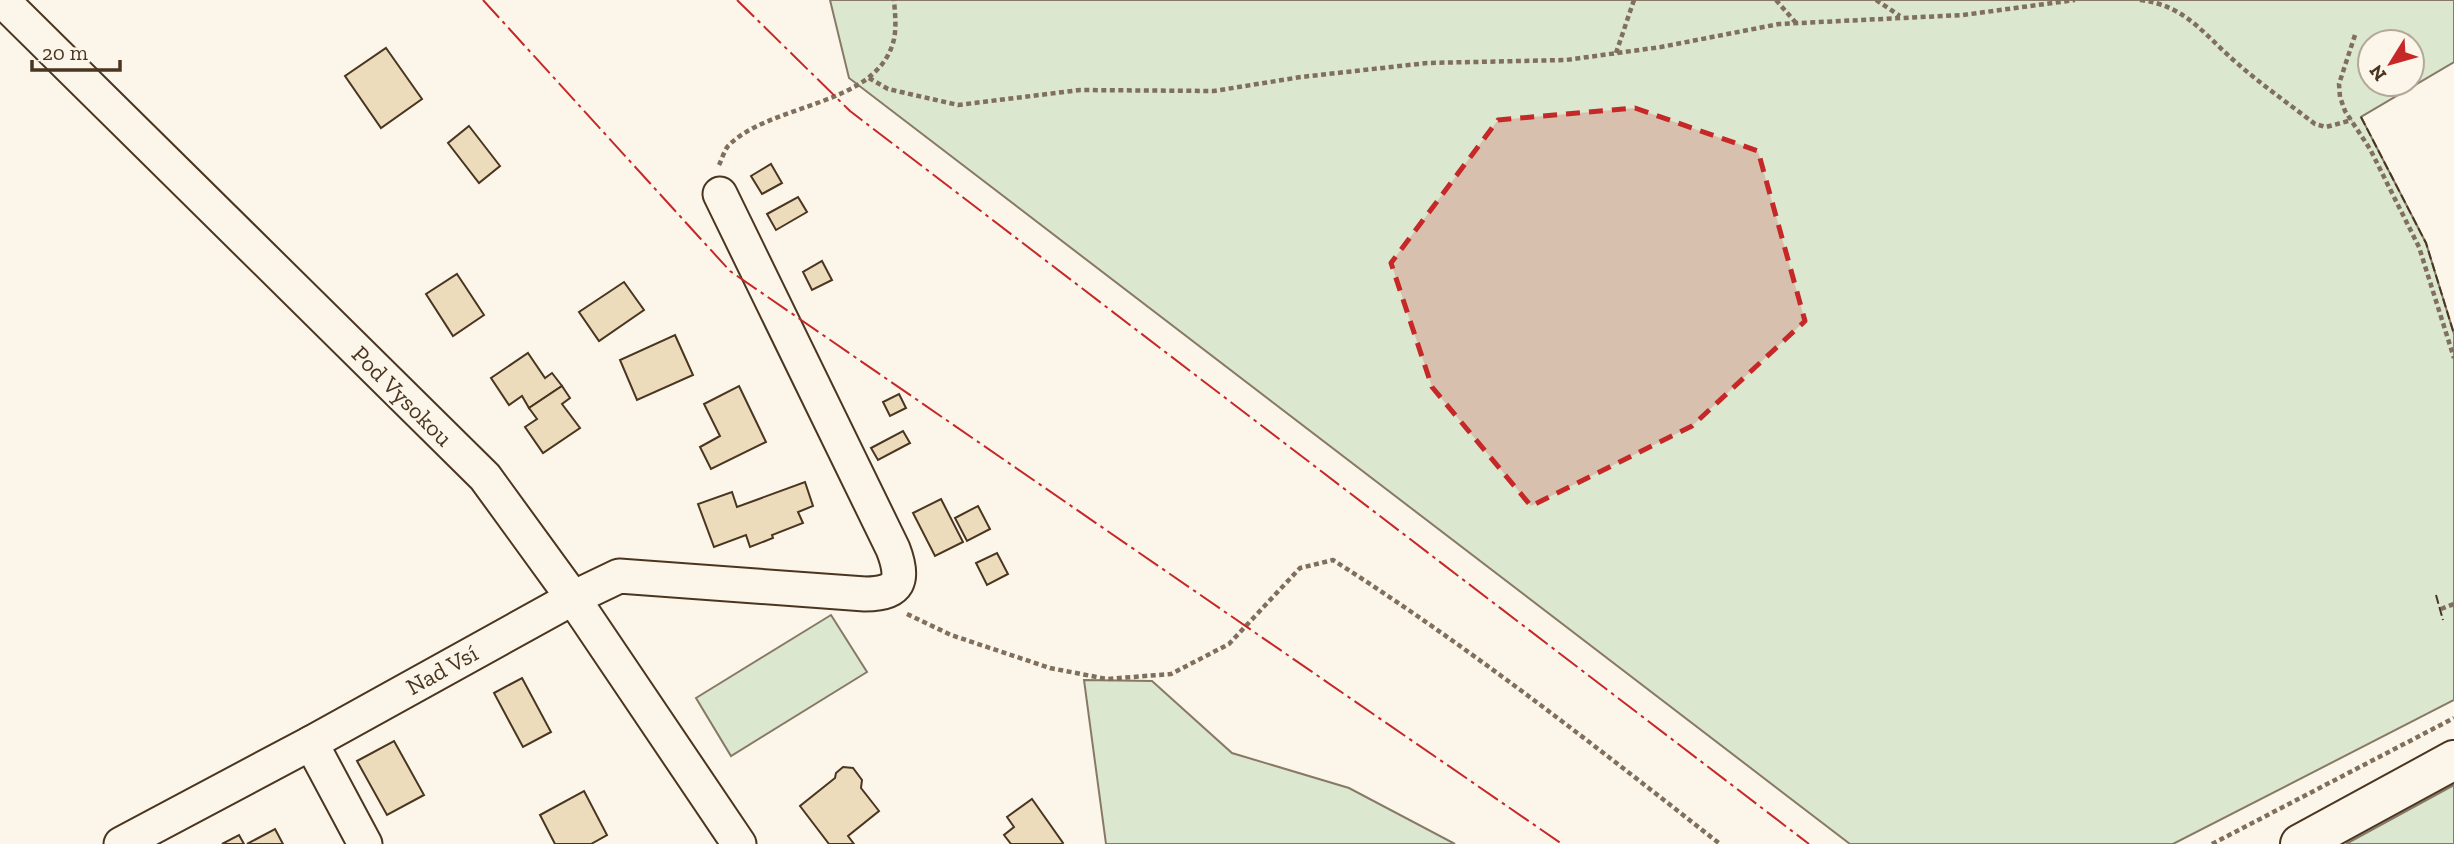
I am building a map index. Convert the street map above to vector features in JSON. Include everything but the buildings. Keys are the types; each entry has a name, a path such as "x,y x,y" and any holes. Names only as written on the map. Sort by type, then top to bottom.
{"main road":[{"path":"2300,844 2454,760"}],"street":[{"name":"Pod Vysokou","path":"2,0 485,477 573,598 739,844"},
{"path":"720,194 901,568 900,576 891,589 883,594 865,594"},
{"name":"Nad Vsí","path":"121,844 311,743 573,598 619,576 865,594"},
{"path":"311,743 365,844"}],"path":[{"path":"720,194 717,170 726,148 750,129 851,89 869,78 893,44 894,0"},
{"path":"1616,52 1634,0"},
{"path":"1776,0 1797,24"},
{"path":"1876,0 1900,17"},
{"path":"869,78 888,89 958,105 1080,90 1214,91 1301,77 1427,63 1566,60 1661,47 1779,24 1963,15 2076,0"},
{"path":"2140,0 2160,2 2190,19 2237,64 2315,124 2326,127 2352,120"},
{"path":"2355,35 2339,84 2340,97 2370,149 2419,247 2454,359"},
{"path":"865,594 951,635 1050,668 1107,679 1171,674 1229,644 1300,568 1333,560 1395,600 1588,740 1720,844"},
{"path":"2441,609 2454,604"},
{"path":"2212,844 2454,718"}],"highlighted area":[{"path":"1635,108 1758,151 1805,321 1692,426 1531,506 1432,387 1391,263 1498,120"}],"green space":[{"path":"830,0 2454,0 2454,62 2426,79 2426,28 2356,28 2356,98 2393,98 2361,117 2426,243 2454,334 2454,700 2173,844 1850,844 849,78"},
{"path":"831,615 867,672 731,756 696,698"},
{"path":"1084,680 1152,681 1232,753 1349,788 1455,844 1106,844"},
{"path":"2454,785 2454,844 2346,844"}],"fence":[{"path":"2361,117 2426,243 2454,334"},
{"path":"2436,595 2443,620"}],"power":[{"path":"483,0 730,271 1562,844"},
{"path":"737,0 850,111 1809,844"}]}
